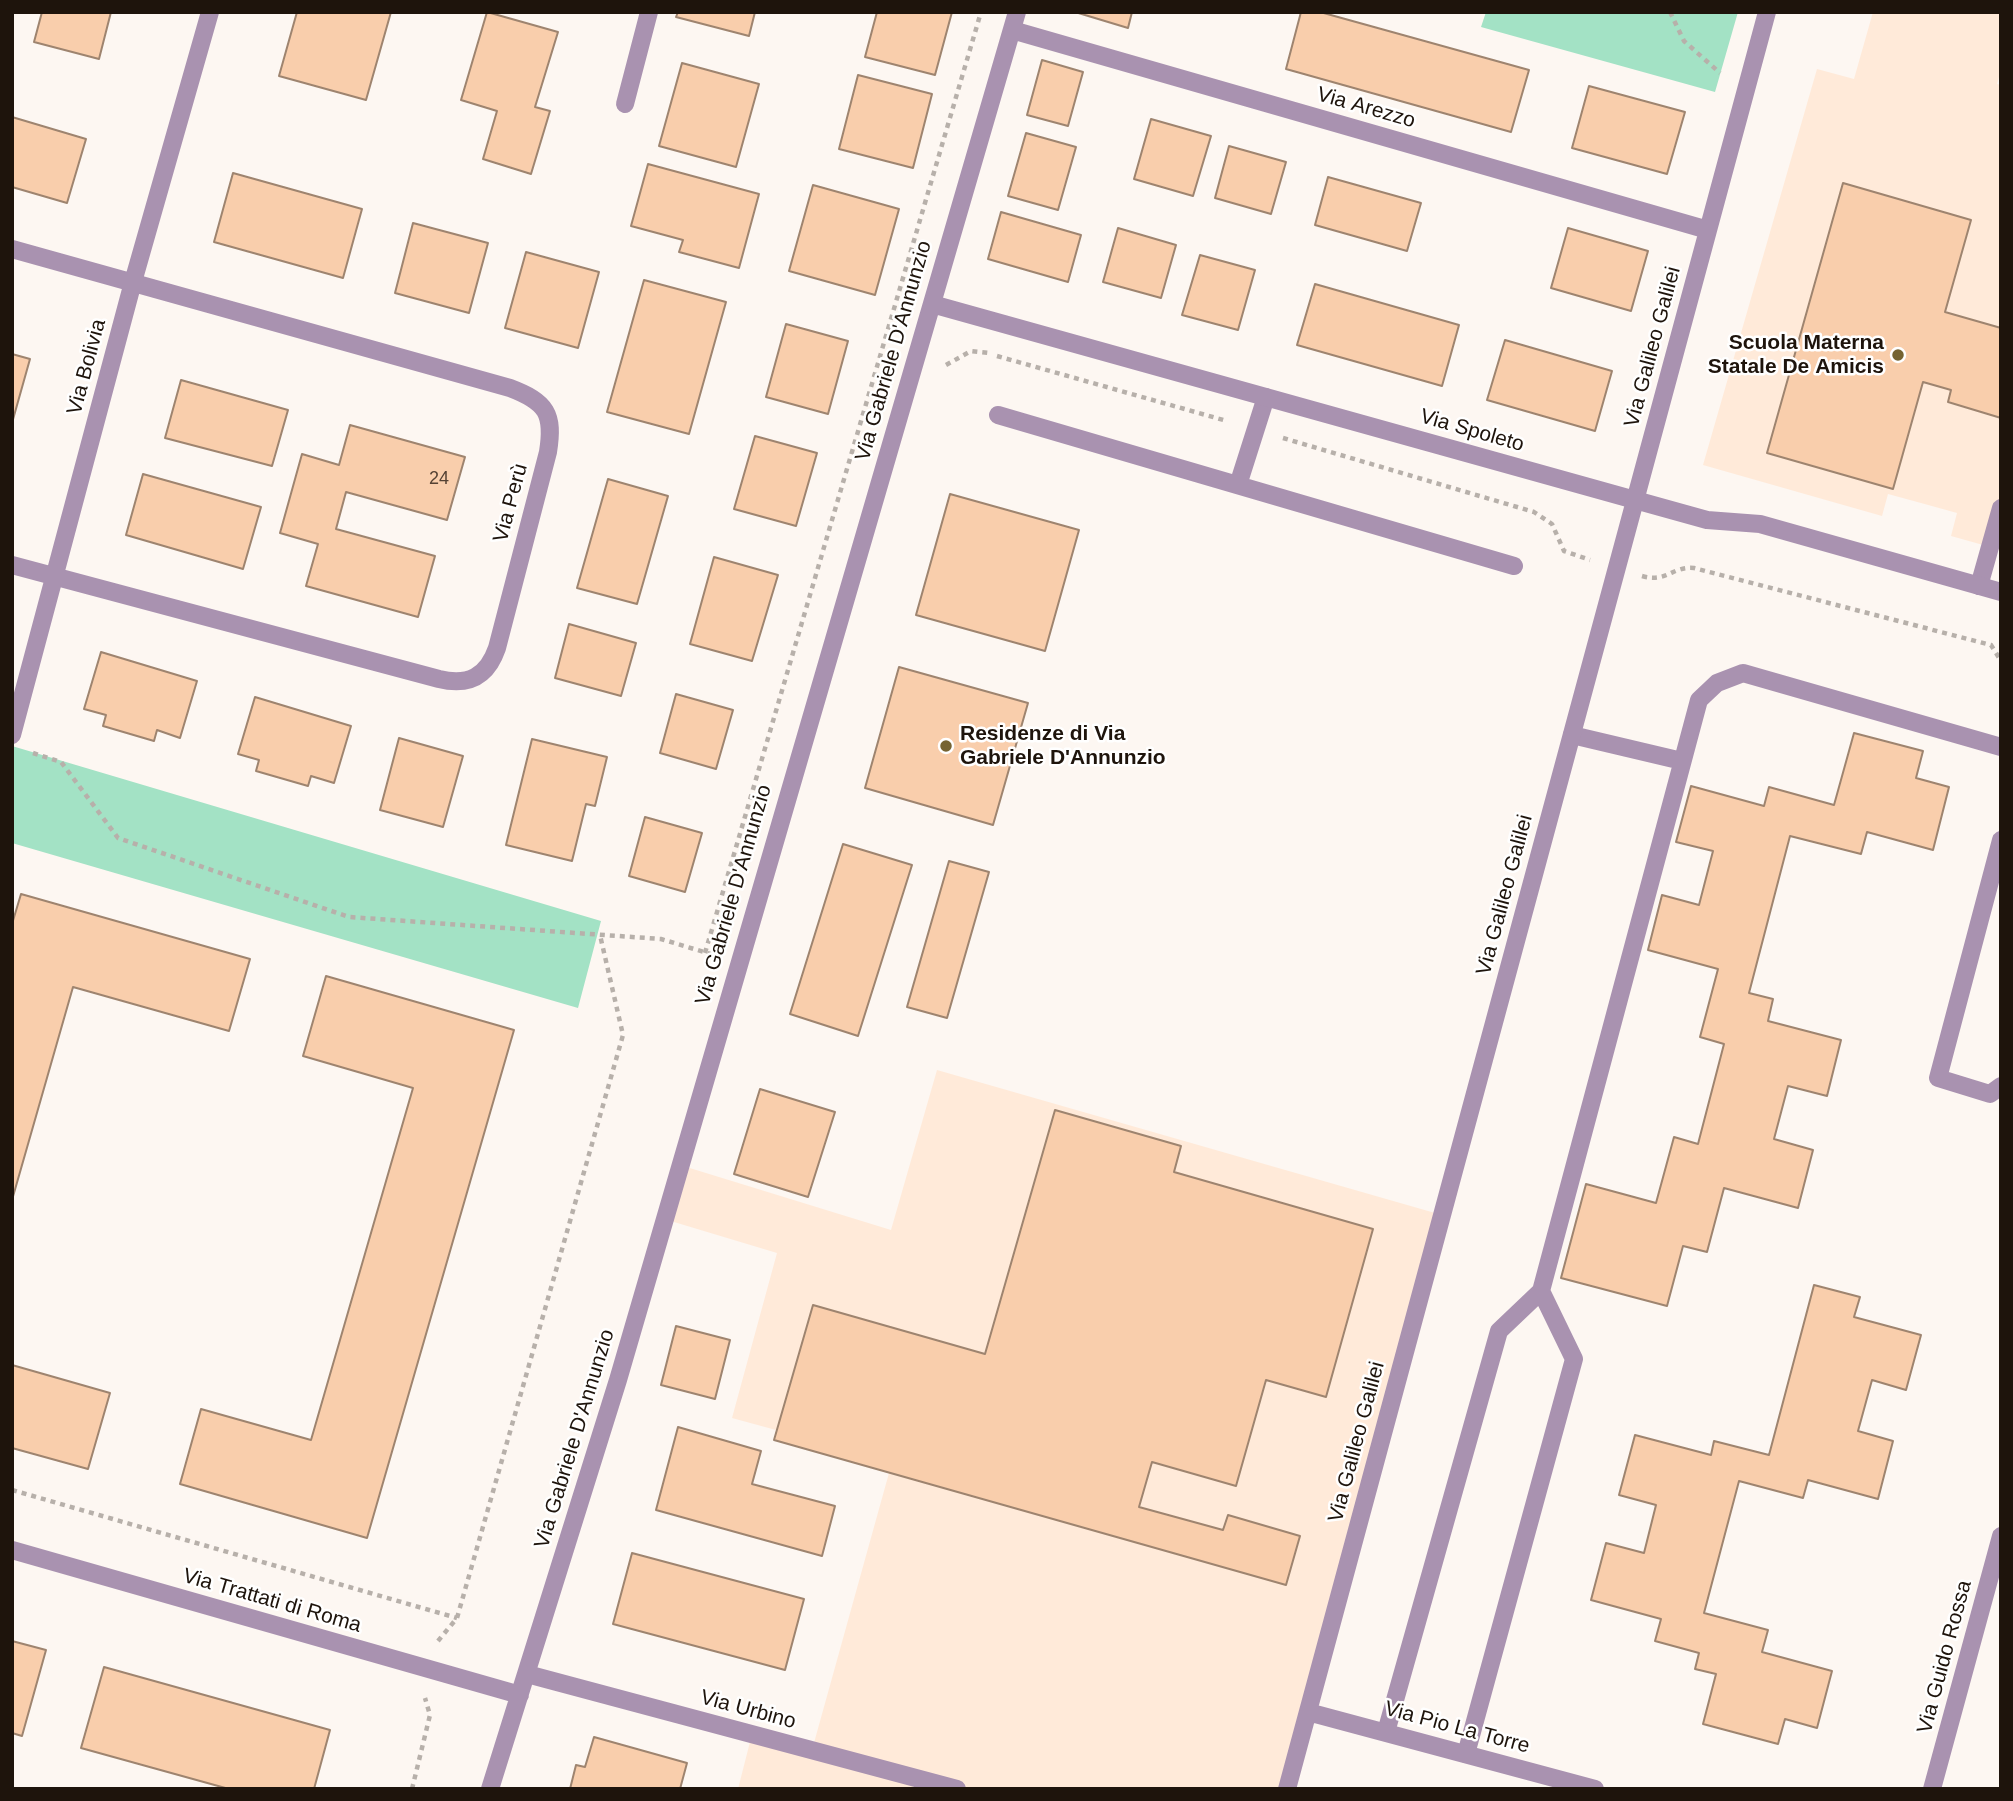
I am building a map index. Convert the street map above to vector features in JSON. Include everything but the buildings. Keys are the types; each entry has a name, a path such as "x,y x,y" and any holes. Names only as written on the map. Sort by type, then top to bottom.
{"street":[{"name":"Via Bolivia","path":"12,735 132,282 210,12"},
{"path":"625,104 649,12"},
{"name":"Via Galileo Galilei","path":"1287,1789 1767,12"},
{"name":"Via Arezzo","path":"1014,21 1708,230"},
{"name":"Via Gabriele D'Annunzio","path":"491,1789 618,1380 1014,21"},
{"name":"Via Perù","path":"12,249 510,388 540,403 551,420 549,444 497,648 487,669 478,678 465,682 450,682 12,565"},
{"name":"Via Spoleto","path":"932,304 1707,520 1760,524 2001,593"},
{"path":"1238,485 1266,397"},
{"path":"998,415 1514,566"},
{"path":"1979,586 2001,508"},
{"path":"1386,1732 1499,1331 1541,1291 1699,700 1717,683 1743,673 2001,747"},
{"path":"1572,734 1682,761"},
{"path":"2001,840 1938,1078 1990,1094 2001,1086"},
{"path":"1466,1754 1574,1359 1541,1291"},
{"name":"Via Guido Rossa","path":"1932,1789 2001,1536"},
{"name":"Via Trattati di Roma","path":"12,1550 520,1695"},
{"name":"Via Urbino","path":"527,1674 957,1789"},
{"name":"Via Pio La Torre","path":"1308,1712 1595,1789"}],"path":[{"path":"705,953 981,12"},
{"path":"1670,12 1684,41 1721,74 1748,83"},
{"path":"939,373 959,356 971,351 985,352 1534,512 1552,524 1564,551 1617,569 1654,580 1662,579 1685,567 1694,568 1992,645 2001,660"},
{"path":"24,750 61,762 118,838 349,917 661,939 738,962"},
{"path":"412,1789 430,1715 421,1680 428,1654 457,1618 623,1035 600,935"},
{"path":"12,1490 457,1618"}],"shaded area":[{"path":"1873,12 2001,12 2001,70 1997,84 2001,85 2001,328 1945,312 1971,220 1843,184 1767,453 1893,489 1923,382 1951,390 1948,403 2001,418 2001,550 1951,536 1957,513 1888,494 1882,516 1703,465 1817,69 1854,79"},
{"path":"937,1070 1442,1215 1287,1789 738,1789 752,1734 812,1750 889,1473 774,1440 776,1430 732,1418 777,1253 664,1219 680,1165 891,1230"}],"green space":[{"path":"1486,12 1738,12 1715,92 1481,27"},
{"path":"12,746 601,921 578,1008 12,843"}],"place":[{"name":"Scuola Materna Statale De Amicis","path":"1898,355"},
{"name":"Residenze di Via Gabriele D'Annunzio","path":"946,746"}]}
